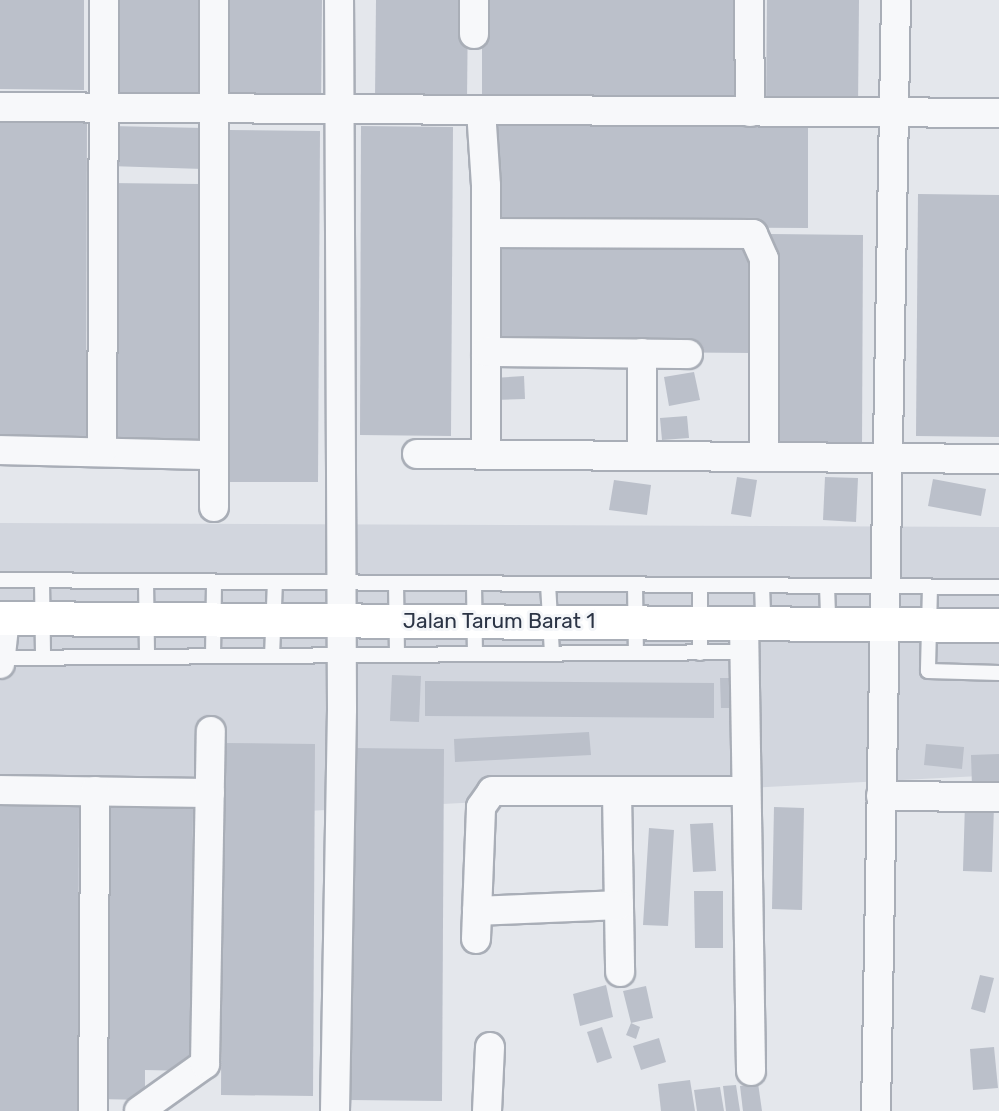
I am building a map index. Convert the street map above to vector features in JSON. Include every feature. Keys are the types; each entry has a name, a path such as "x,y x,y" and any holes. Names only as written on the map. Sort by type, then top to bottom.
{"street":[{"path":"102,451 104,0"},
{"path":"214,0 211,455 214,507"},
{"path":"335,1111 342,655 337,109 339,0"},
{"path":"474,0 474,34"},
{"path":"749,0 750,112"},
{"path":"876,1111 896,0"},
{"path":"0,107 999,113"},
{"path":"481,110 486,233 486,455"},
{"path":"486,233 753,234 764,248 764,457"},
{"path":"486,352 688,354"},
{"path":"642,353 642,456"},
{"path":"0,450 211,455"},
{"path":"417,454 999,459"},
{"path":"1,661 2,618"},
{"name":"Jalan Tarum Barat 1","path":"2,618 549,622 636,638 700,638 828,623 999,624"},
{"path":"750,633 746,791 751,1071"},
{"path":"138,1111 205,1064 211,731"},
{"path":"0,790 210,793"},
{"path":"93,1111 95,791"},
{"path":"476,939 481,807 487,794 746,791"},
{"path":"617,793 620,972"},
{"path":"881,796 999,797"},
{"path":"477,911 619,905"},
{"path":"487,1111 490,1047"}],"lane":[{"path":"0,580 999,588"},
{"path":"42,581 43,657"},
{"path":"146,581 147,657"},
{"path":"213,656 214,582"},
{"path":"272,656 275,582"},
{"path":"396,583 397,655"},
{"path":"474,584 475,654"},
{"path":"548,584 552,654"},
{"path":"1,661 43,657 552,654 636,638 635,585"},
{"path":"700,585 700,638"},
{"path":"750,633 762,585"},
{"path":"828,586 828,623"},
{"path":"930,587 927,624 928,671 999,673"}],"shaded area":[{"path":"0,523 999,527 999,775 0,827"}],"building":[{"path":"0,0 84,0 84,90 0,89"},
{"path":"110,0 202,0 201,100 109,100"},
{"path":"230,0 322,0 321,105 229,104"},
{"path":"376,0 468,0 467,100 375,99"},
{"path":"482,0 736,0 736,102 482,101"},
{"path":"767,0 859,0 858,107 766,106"},
{"path":"495,116 808,118 808,228 495,226"},
{"path":"0,120 87,121 86,444 0,443"},
{"path":"110,126 204,128 203,169 109,166"},
{"path":"361,126 453,127 451,436 360,435"},
{"path":"228,130 320,131 318,482 226,482"},
{"path":"108,183 200,184 199,448 107,447"},
{"path":"918,194 999,195 999,437 916,436"},
{"path":"771,234 863,235 862,446 770,445"},
{"path":"498,241 752,243 752,353 498,351"},
{"path":"694,372 700,400 669,406 664,377"},
{"path":"524,376 525,399 494,400 493,378"},
{"path":"687,416 689,438 662,440 660,418"},
{"path":"737,477 757,480 751,517 731,514"},
{"path":"825,477 858,478 856,522 823,520"},
{"path":"933,479 986,489 981,516 928,506"},
{"path":"614,480 651,485 647,515 609,510"},
{"path":"392,675 421,676 419,722 390,721"},
{"path":"720,678 733,678 734,708 721,708"},
{"path":"425,681 714,683 714,718 425,716"},
{"path":"589,732 591,755 455,762 454,739"},
{"path":"223,743 315,744 313,1096 221,1095"},
{"path":"926,744 964,747 962,769 924,765"},
{"path":"352,748 444,749 442,1101 350,1100"},
{"path":"999,754 999,787 972,787 971,755"},
{"path":"0,798 79,799 78,1111 0,1111"},
{"path":"965,803 994,805 992,872 963,871"},
{"path":"101,806 193,807 192,1071 145,1070 145,1100 99,1099"},
{"path":"774,807 804,808 802,910 772,909"},
{"path":"713,823 716,871 693,872 690,824"},
{"path":"649,828 674,830 668,926 643,925"},
{"path":"694,891 723,891 723,948 695,948"},
{"path":"980,975 994,978 985,1013 971,1009"},
{"path":"606,985 613,1017 580,1026 573,994"},
{"path":"646,986 653,1018 631,1023 623,991"},
{"path":"631,1023 640,1027 636,1039 626,1035"},
{"path":"602,1027 612,1058 597,1063 587,1032"},
{"path":"659,1038 666,1062 641,1070 633,1046"},
{"path":"994,1047 998,1088 973,1090 970,1049"},
{"path":"690,1080 695,1111 661,1111 658,1084"},
{"path":"758,1083 762,1111 743,1111 740,1086"},
{"path":"736,1085 740,1111 726,1111 723,1086"},
{"path":"720,1087 724,1111 697,1111 694,1090"}]}
